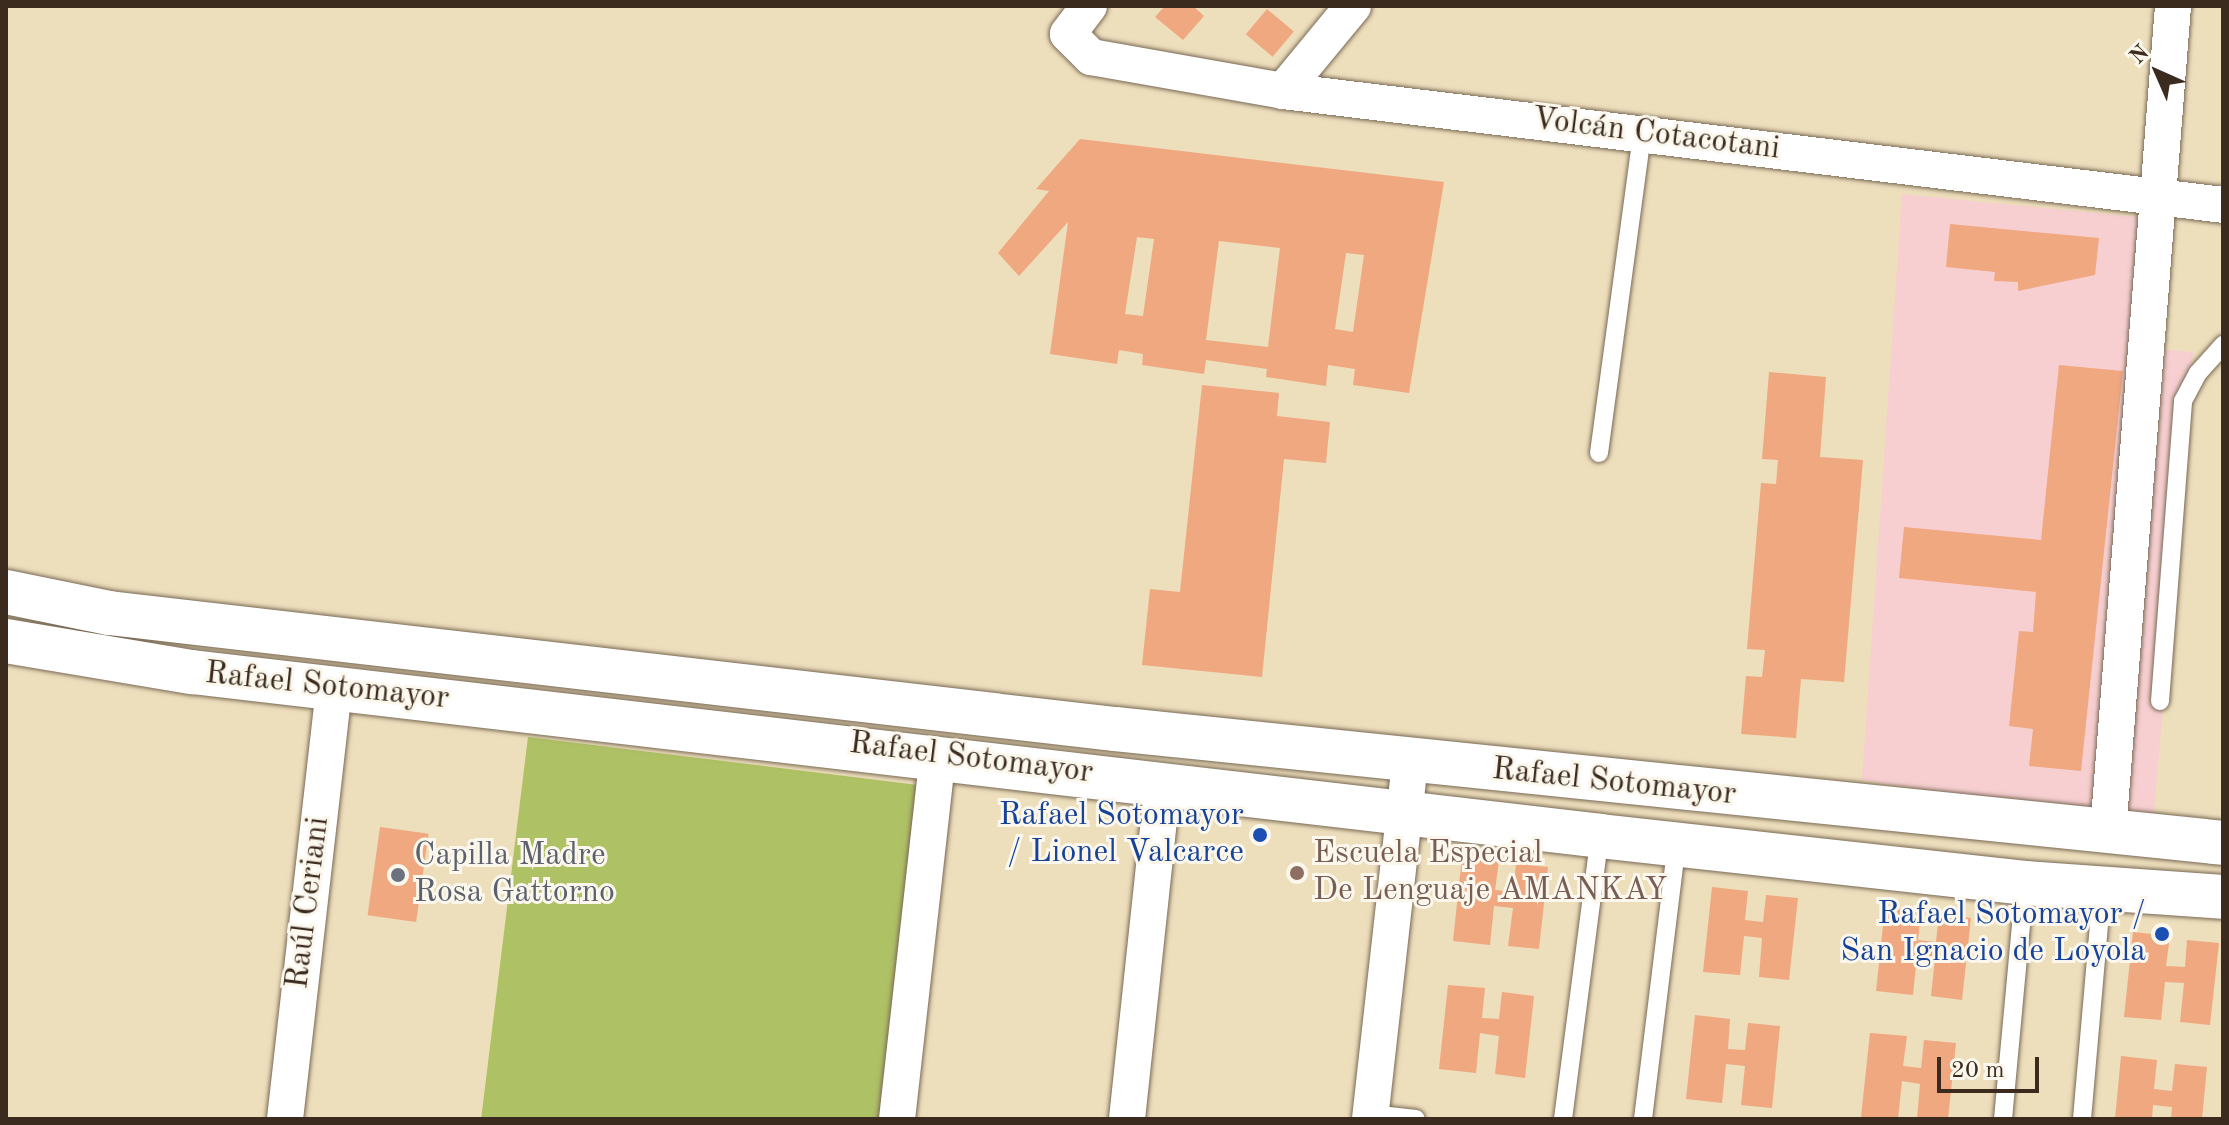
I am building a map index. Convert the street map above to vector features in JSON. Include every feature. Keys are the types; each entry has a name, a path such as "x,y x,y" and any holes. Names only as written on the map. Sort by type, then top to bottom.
{"main road":[{"name":"Rafael Sotomayor","path":"6,592 109,613 1410,762 2223,843"},
{"path":"192,672 198,623"},
{"name":"Rafael Sotomayor","path":"6,641 192,672 938,755 1600,836 1677,842 2102,891 2223,897"}],"street":[{"name":"Volcán Cotacotani","path":"1089,6 1068,34 1091,57 1283,91 2223,205"},
{"path":"1283,91 1353,6"},
{"path":"2108,832 2173,6"},
{"name":"Raúl Ceriani","path":"285,1119 334,688"},
{"path":"897,1119 938,755"},
{"path":"1370,1116 1410,762"},
{"path":"1127,1119 1163,782"}],"lane":[{"path":"1599,453 1642,133"},
{"path":"2160,701 2183,401 2198,373 2223,345"},
{"path":"1563,1119 1600,836"},
{"path":"1643,1119 1677,842"},
{"path":"2003,1119 2025,883"},
{"path":"2082,1119 2102,891"},
{"path":"1370,1116 1416,1119"}],"shaded area":[{"path":"1902,194 2158,219 2139,348 2193,352 2153,825 1862,780"}],"green space":[{"path":"528,737 922,785 881,1119 481,1119"}],"building":[{"path":"1165,6 1193,6 1204,16 1183,40 1155,17"},
{"path":"1267,9 1294,31 1273,57 1246,34"},
{"path":"1080,139 1444,182 1409,393 1353,385 1355,369 1328,365 1326,386 1266,377 1267,369 1206,360 1204,374 1142,365 1143,354 1119,350 1117,364 1050,354 1068,222 1019,276 998,253 1049,191 1036,189","holes":["1137,237 1154,239 1143,316 1125,314","1219,241 1280,248 1268,347 1206,340","1346,253 1364,255 1353,332 1335,329"]},
{"path":"1950,224 2099,238 2095,275 2018,291 2018,282 1994,281 1995,272 1946,267"},
{"path":"2059,365 2123,371 2081,771 2029,766 2033,729 2009,726 2019,631 2033,632 2036,592 1899,578 1904,527 2041,540"},
{"path":"1769,372 1826,377 1820,457 1863,460 1844,682 1801,679 1796,738 1741,734 1746,676 1762,677 1765,650 1747,649 1761,483 1776,484 1778,460 1762,459"},
{"path":"1202,385 1279,393 1277,416 1330,422 1326,463 1284,459 1262,677 1142,665 1150,589 1180,592"},
{"name":"Capilla Madre Rosa Gattorno","path":"380,827 429,834 416,922 368,915"},
{"path":"1462,857 1499,861 1495,890 1513,892 1516,864 1548,867 1539,949 1508,946 1513,908 1494,906 1490,945 1453,941"},
{"path":"1712,887 1748,891 1745,920 1763,922 1766,895 1798,898 1789,980 1759,977 1762,938 1744,936 1740,975 1703,972"},
{"path":"1885,907 1921,911 1918,940 1936,942 1939,914 1971,918 1962,1000 1931,996 1935,958 1917,956 1913,995 1876,991"},
{"path":"2133,932 2170,936 2166,966 2185,967 2187,940 2219,943 2210,1025 2180,1022 2184,983 2165,982 2161,1020 2124,1017"},
{"path":"1448,985 1485,988 1482,1018 1499,1019 1502,992 1534,996 1525,1078 1495,1074 1499,1036 1480,1033 1476,1073 1439,1069"},
{"path":"1695,1015 1730,1019 1728,1049 1745,1050 1748,1023 1780,1026 1772,1108 1741,1105 1745,1066 1726,1064 1722,1103 1686,1099"},
{"path":"1870,1033 1907,1036 1903,1066 1921,1068 1924,1040 1956,1043 1948,1119 1917,1119 1920,1084 1902,1081 1898,1119 1861,1117"},
{"path":"2121,1056 2157,1060 2154,1089 2172,1091 2175,1064 2207,1067 2202,1119 2171,1119 2172,1107 2153,1105 2152,1119 2115,1119"}],"place":[{"name":"Rafael Sotomayor / Lionel Valcarce","path":"1260,835"},
{"name":"Escuela Especial De Lenguaje AMANKAY","path":"1297,873"},
{"name":"Capilla Madre Rosa Gattorno","path":"398,875"},
{"name":"Rafael Sotomayor / San Ignacio de Loyola","path":"2162,934"}]}
